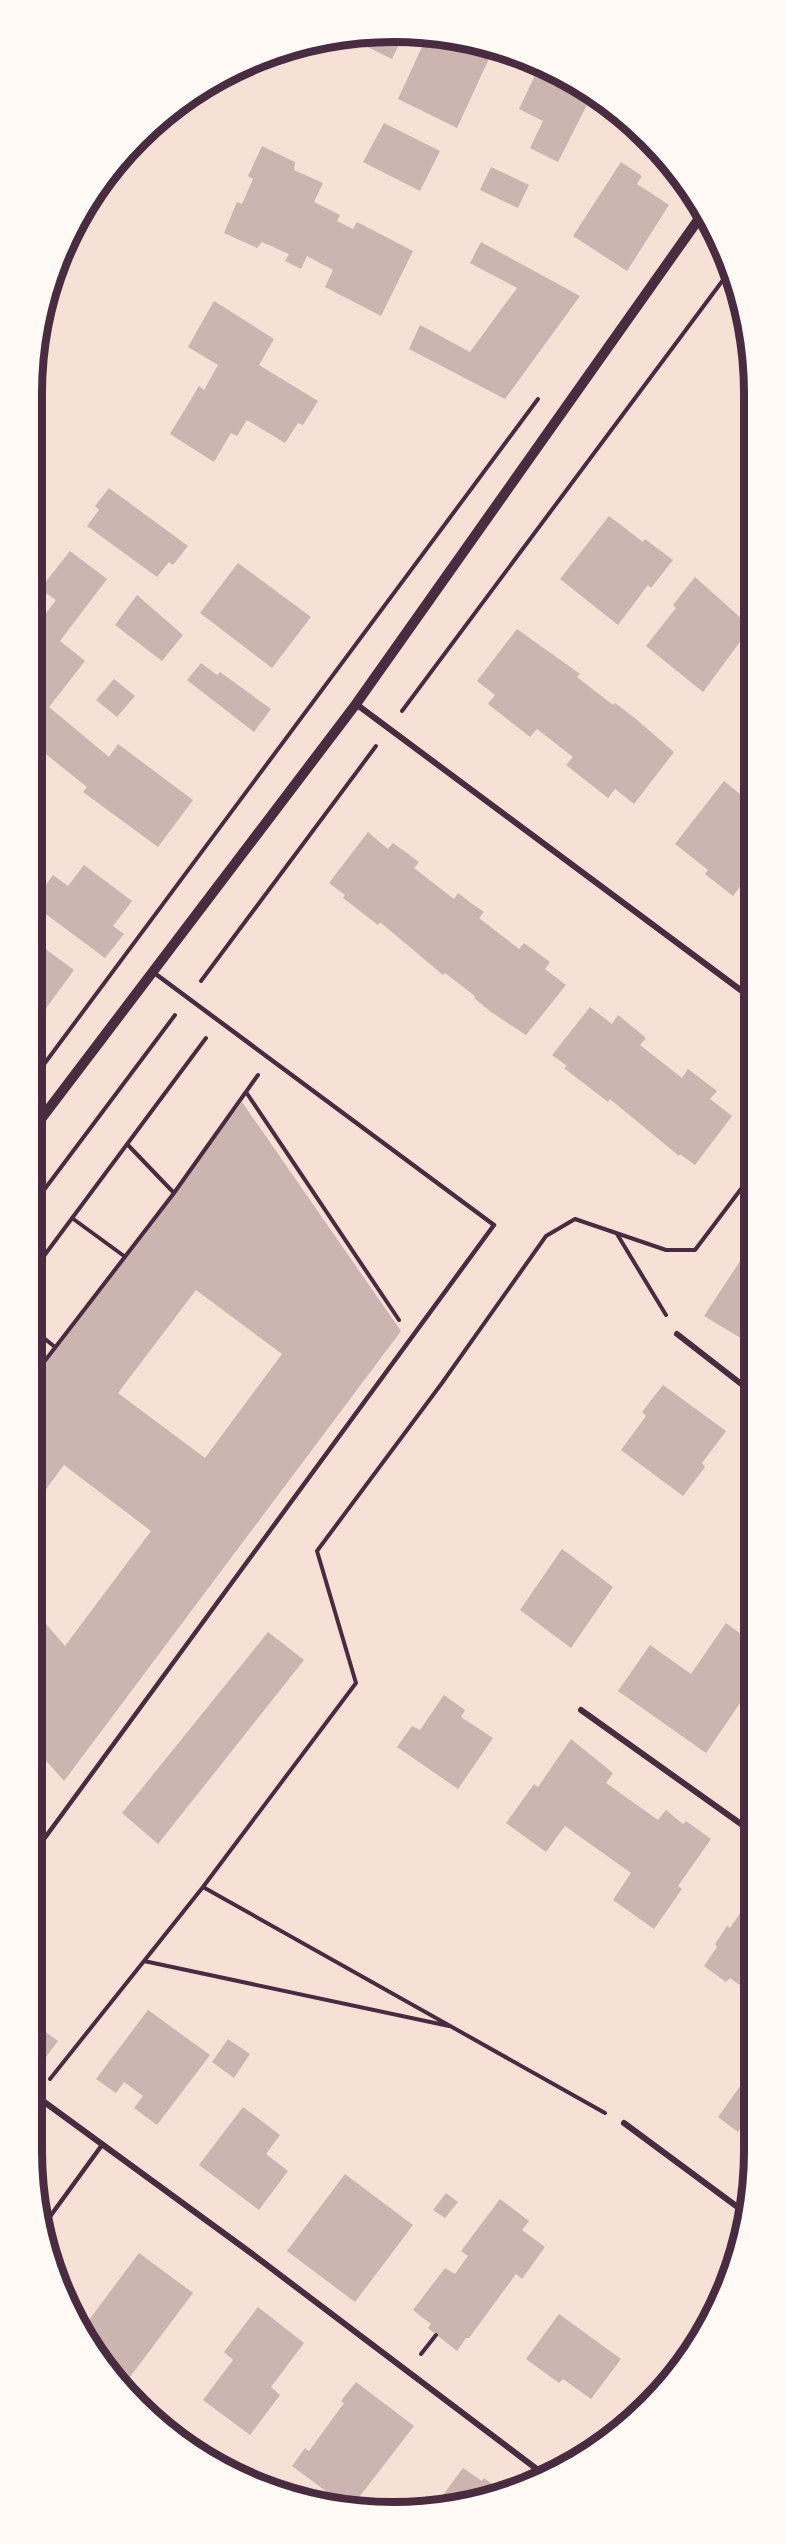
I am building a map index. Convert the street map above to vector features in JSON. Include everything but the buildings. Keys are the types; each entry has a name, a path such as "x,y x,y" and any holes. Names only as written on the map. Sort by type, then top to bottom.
{"street":[{"path":"42,1118 356,704 699,221"},
{"path":"356,704 744,993"},
{"path":"677,1334 744,1386"},
{"path":"581,1710 744,1826"},
{"path":"42,2101 538,2470"},
{"path":"624,2123 739,2208"}],"lane":[{"path":"42,1842 494,1225 153,972"},
{"path":"49,2218 102,2145"}],"path":[{"path":"42,1067 544,391"},
{"path":"42,1259 219,1020"},
{"path":"42,1364 174,1193 271,1059"},
{"path":"246,1092 402,1325"},
{"path":"127,1144 174,1193"},
{"path":"42,2085 203,1887 356,1683 317,1551 442,1383 546,1236 575,1219 666,1250 695,1250 744,1185"},
{"path":"72,1218 124,1256"},
{"path":"617,1234 677,1334"},
{"path":"42,1337 55,1347"},
{"path":"203,1887 624,2123"},
{"path":"144,1961 452,2027"},
{"path":"426,2348 436,2335"}]}
